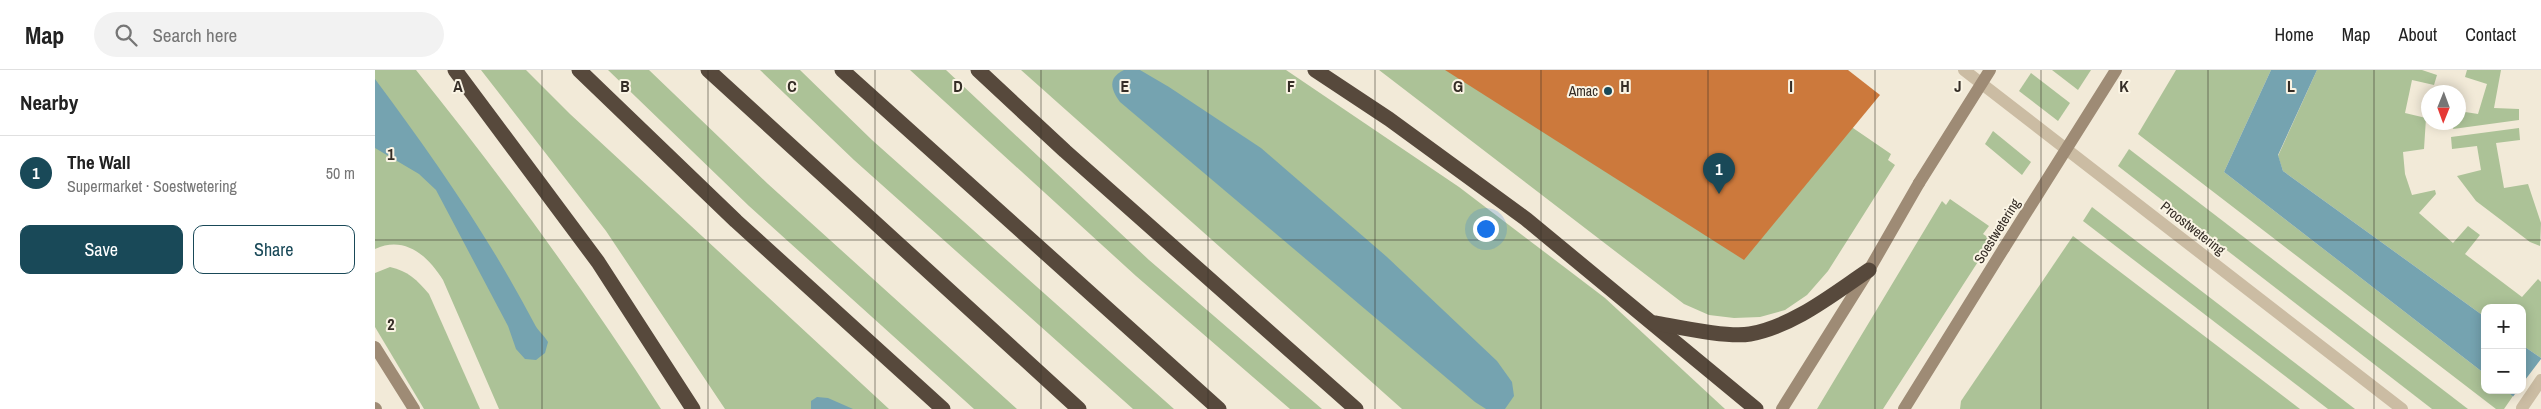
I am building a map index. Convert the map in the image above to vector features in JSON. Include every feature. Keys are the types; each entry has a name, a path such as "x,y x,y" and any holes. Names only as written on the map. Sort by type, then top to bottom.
{"highway":[{"path":"455,70 598,262 693,409"},
{"path":"579,70 736,221 943,409"},
{"path":"708,70 1079,409"},
{"path":"842,70 1219,409"},
{"path":"978,70 1065,151 1356,409"},
{"path":"1315,70 1472,178 1526,218 1756,409"},
{"path":"1653,322 1686,329 1749,334 1775,326 1805,312 1869,270"}],"main road":[{"path":"1782,409 1990,70"},
{"name":"Soestwetering","path":"1904,409 2116,70"},
{"path":"375,347 414,409"}],"street":[{"name":"Proostwetering","path":"1964,70 2402,409"},
{"path":"2522,408 2541,380"}],"green space":[{"path":"375,70 416,70 543,236 633,365 661,409 499,409 443,280 437,271 423,256 406,246 386,245 375,249"},
{"path":"481,70 526,70 570,114 889,409 725,409 606,231"},
{"path":"608,70 649,70 768,184 1017,409 974,409 749,206"},
{"path":"760,70 800,70 872,140 1174,409 1133,409 854,160"},
{"path":"910,70 946,70 1149,260 1322,409 1290,409 1136,276"},
{"path":"1021,70 1286,70 1459,187 1605,298 1725,409 1402,409"},
{"path":"1379,70 1468,70 1853,128 1891,154 1888,160 1895,165 1828,271 1807,295 1785,310 1760,317 1734,318 1709,315 1684,304"},
{"path":"2052,70 2091,70 2078,90"},
{"path":"2176,70 2271,70 2224,172 2481,371 2481,394 2510,394 2513,396 2504,409 2496,409 2138,134"},
{"path":"2317,70 2422,70 2437,75 2434,85 2412,80 2405,113 2421,117 2421,130 2425,130 2424,149 2403,152 2405,174 2412,195 2435,190 2436,194 2419,213 2453,243 2468,226 2480,235 2465,254 2522,297 2538,279 2541,282 2541,358 2526,348 2526,304 2481,304 2481,314 2283,171 2278,156"},
{"path":"2467,70 2501,70 2494,108 2519,109 2519,120 2466,127 2466,112 2478,114 2487,84 2465,77"},
{"path":"2031,73 2070,103 2058,121 2019,91"},
{"path":"2519,128 2520,140 2496,143 2504,188 2528,184 2541,223 2540,246 2530,242 2476,201 2457,176 2481,170 2477,146 2452,149 2451,137"},
{"path":"1993,131 2031,162 2022,175 1985,144"},
{"path":"2129,149 2468,409 2432,409 2118,166"},
{"path":"1950,199 1989,226 1983,234 1992,240 1883,409 1817,409 1942,201 1946,205"},
{"path":"2092,207 2355,409 2328,409 2083,221"},
{"path":"2073,236 2300,409 1960,409 1961,401"},
{"path":"390,267 412,277 429,294 480,409 424,409 375,327 375,273"}],"water":[{"path":"1124,70 1140,70 1261,148 1387,257 1497,361 1512,382 1514,396 1505,409 1486,409 1475,402 1120,102 1114,93 1112,84 1115,77"},
{"path":"2271,70 2317,70 2278,155 2283,171 2481,314 2481,371 2224,172"},
{"path":"375,79 459,198 517,291 535,326 548,342 545,353 536,360 525,359 516,349 508,326 436,190 419,174 375,148"},
{"path":"2526,348 2541,358 2541,409 2529,409 2510,394 2526,394"},
{"path":"817,397 828,398 853,409 811,409 811,401"}],"pier":[{"path":"2541,359 2541,409 2525,409 2512,398 2515,394 2526,394 2526,379"}],"building":[{"path":"1445,70 1848,70 1880,95 1744,260"}],"place":[{"name":"Amac","path":"1608,91"},
{"name":"The Wall","path":"1719,194"}]}
